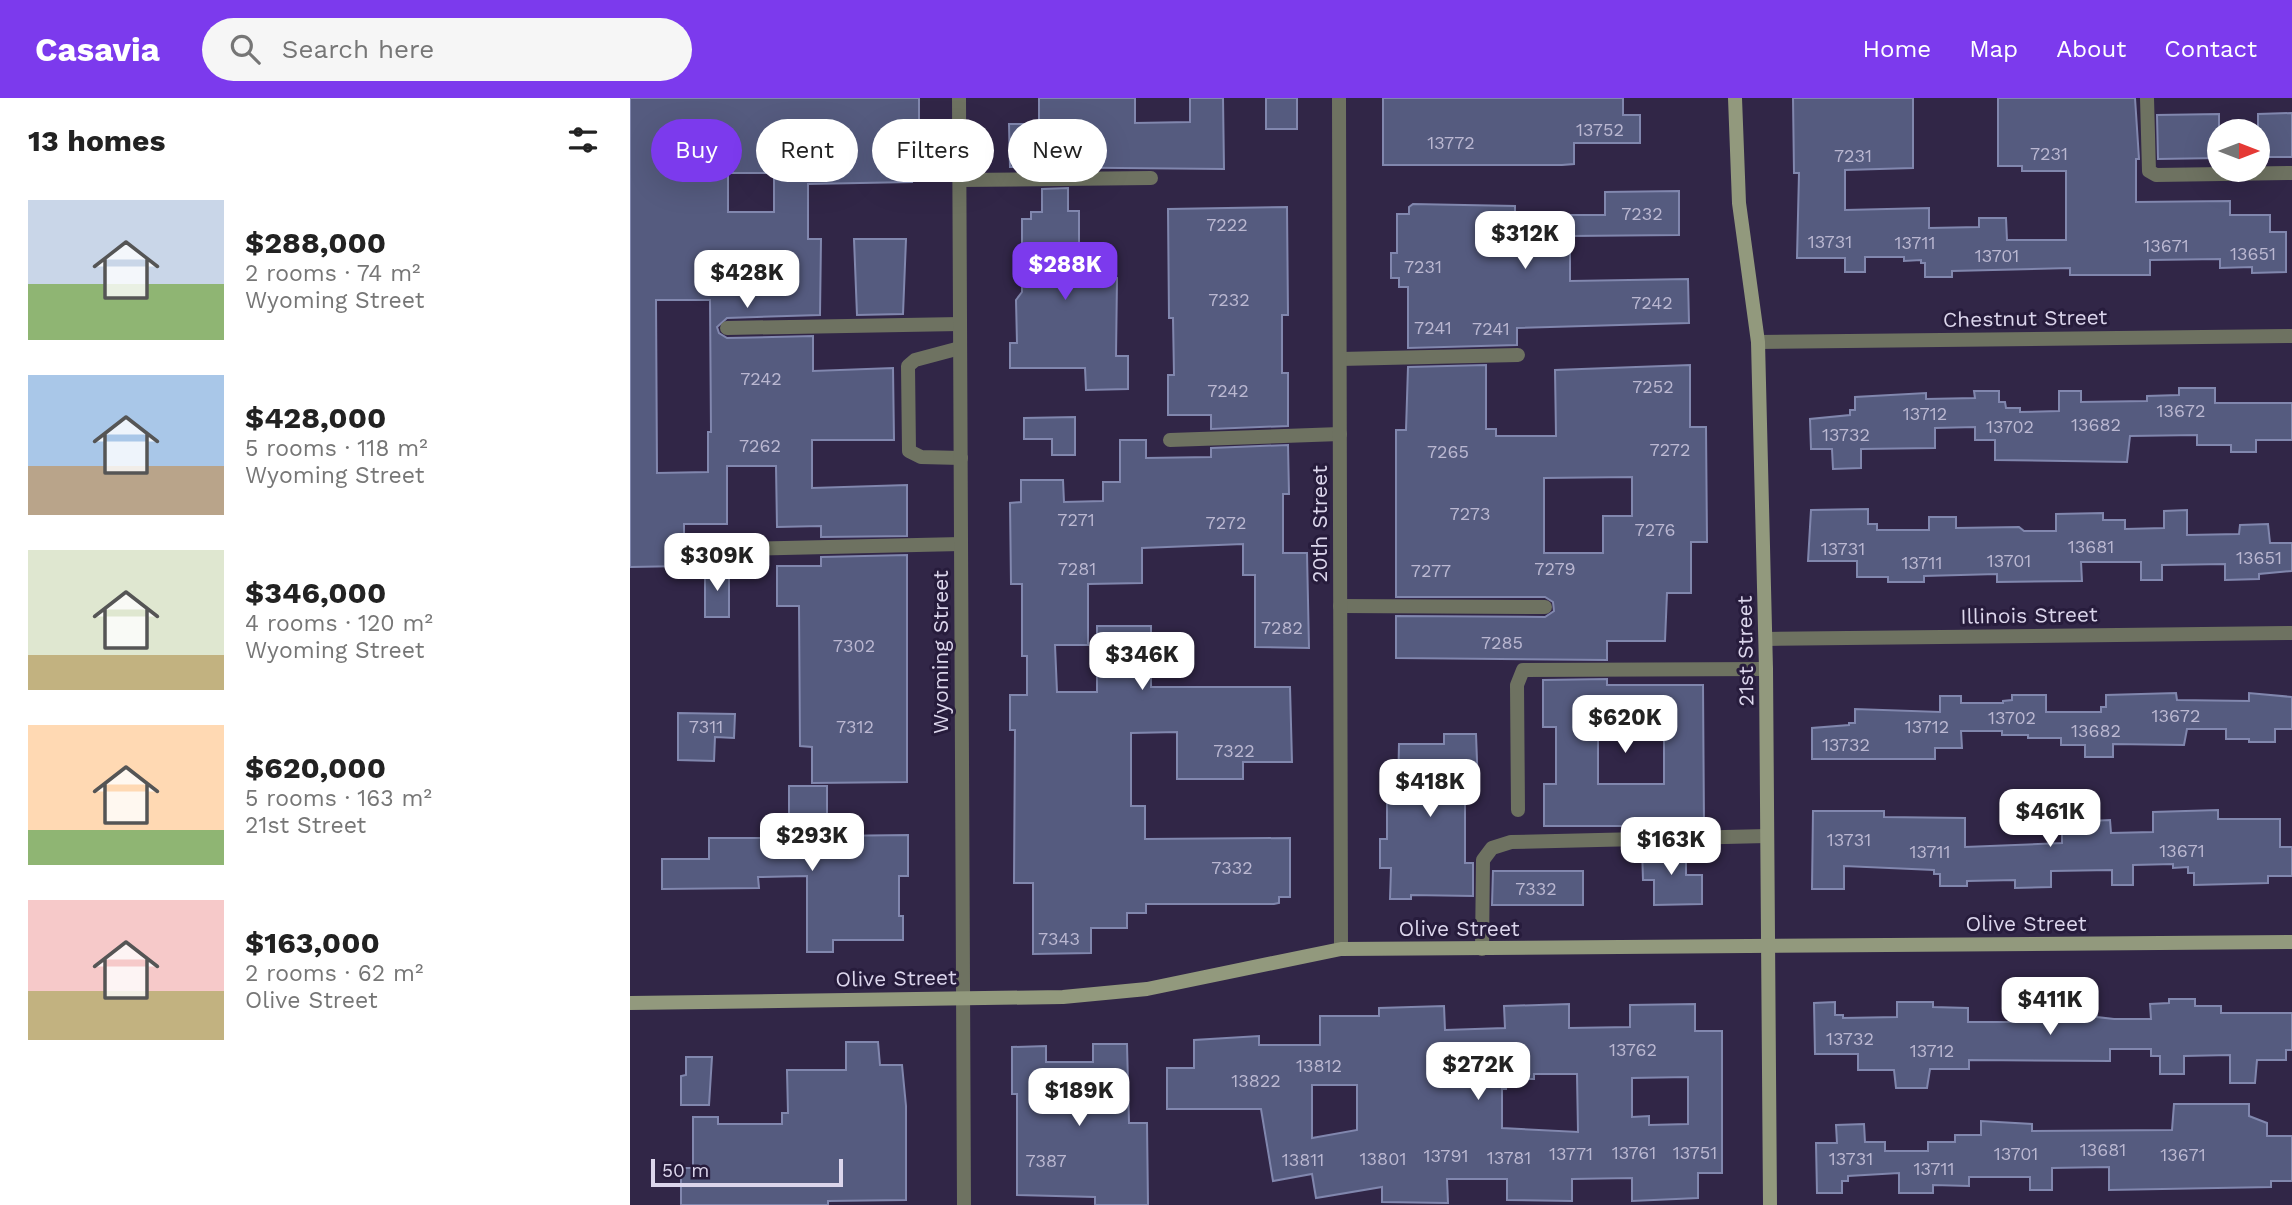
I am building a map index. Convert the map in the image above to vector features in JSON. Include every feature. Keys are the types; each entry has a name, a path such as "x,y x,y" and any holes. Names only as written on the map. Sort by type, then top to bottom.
{"street":[{"name":"Wyoming Street","path":"959,98 959,119"},
{"name":"20th Street","path":"1339,98 1341,949"},
{"name":"21st Street","path":"1735,98 1739,203 1758,342 1766,639 1770,1205"},
{"path":"2147,98 2149,171 2155,175 2292,173"},
{"path":"994,180 1151,178"},
{"name":"Wyoming Street","path":"960,182 964,1205"},
{"path":"727,328 960,324"},
{"name":"Chestnut Street","path":"1758,342 2292,336"},
{"path":"960,348 915,360 908,366 909,452 921,457 961,458"},
{"path":"1340,359 1518,355"},
{"path":"1170,440 1340,434"},
{"path":"735,549 961,544"},
{"path":"1340,606 1545,607"},
{"name":"Illinois Street","path":"1766,639 2292,633"},
{"path":"1518,810 1517,685 1524,670 1766,669"},
{"path":"1482,949 1483,860 1492,848 1511,842 1767,836"},
{"name":"Olive Street","path":"630,1003 1063,997 1147,989 1341,949 2292,942"}],"building":[{"path":"630,98 919,98 919,119 872,119 872,182 912,182 808,184 808,239 821,239 820,315 727,318 717,327 719,333 727,338 813,336 813,371 893,368 894,440 812,440 812,488 907,485 907,536 821,537 821,526 777,527 776,466 727,466 727,524 684,524 684,566 630,567","holes":["656,300 710,300 711,432 708,432 708,472 657,473"]},
{"path":"1039,98 1135,98 1135,123 1190,122 1190,98 1223,98 1224,169 1107,168 1107,119 1039,119"},
{"path":"1266,98 1297,98 1297,129 1266,129"},
{"path":"1383,98 1623,98 1623,115 1640,115 1640,143 1574,143 1574,164 1383,165"},
{"path":"1793,98 1913,98 1913,168 1845,170 1845,210 1929,208 1929,228 1979,227 1979,218 2006,218 2007,240 2066,240 2066,171 2022,171 2022,166 1998,166 1998,98 2135,98 2139,159 2136,159 2136,202 2230,201 2230,215 2270,215 2270,232 2286,232 2286,272 2252,273 2252,267 2220,268 2220,259 2150,260 2150,275 2070,275 2070,268 1952,271 1952,277 1925,277 1925,263 1921,263 1921,260 1904,261 1904,257 1865,257 1865,272 1845,272 1845,258 1797,258 1799,173 1794,173"},
{"path":"2292,113 2292,157 2270,157 2270,119 2258,119 2258,114"},
{"path":"2219,114 2219,119 2207,119 2207,158 2158,159 2157,115"},
{"path":"1068,188 1068,211 1079,211 1079,278 1117,278 1116,356 1128,356 1128,389 1086,390 1085,368 1010,368 1010,343 1017,343 1016,300 1022,292 1022,219 1031,219 1031,212 1042,212 1042,189"},
{"path":"1679,191 1679,235 1570,236 1570,281 1688,279 1689,323 1517,328 1517,345 1408,348 1408,287 1399,287 1399,278 1391,278 1391,253 1397,253 1397,214 1409,214 1409,207 1413,204 1515,206 1515,215 1605,215 1605,192"},
{"path":"1287,207 1288,315 1282,315 1282,373 1288,373 1288,426 1211,429 1211,415 1168,415 1168,375 1174,375 1173,318 1169,318 1168,209"},
{"path":"854,239 906,239 903,314 857,315"},
{"path":"1486,365 1486,429 1496,429 1496,436 1556,436 1555,370 1690,365 1690,427 1706,427 1707,542 1691,542 1691,593 1667,593 1665,641 1607,641 1607,660 1396,658 1396,616 1545,617 1554,611 1553,602 1545,597 1396,597 1396,430 1406,430 1408,367","holes":["1632,477 1632,516 1603,516 1603,553 1544,553 1544,478"]},
{"path":"2179,388 2215,388 2215,403 2292,403 2292,440 2256,440 2256,452 2231,452 2231,445 2197,445 2197,435 2130,436 2127,462 1995,460 1995,440 1975,440 1975,427 1935,428 1935,448 1861,449 1861,468 1833,469 1832,449 1811,449 1810,419 1850,415 1850,410 1855,410 1855,397 1926,393 1926,399 1975,398 1974,391 1999,391 1999,402 2005,402 2006,408 2020,408 2020,412 2059,411 2059,391 2081,391 2081,402 2147,401 2147,396 2179,395"},
{"path":"1075,417 1075,455 1052,455 1052,439 1024,439 1024,418"},
{"path":"1120,440 1146,440 1146,458 1211,457 1211,448 1288,445 1289,494 1283,494 1283,553 1307,553 1309,648 1255,647 1255,575 1243,575 1243,544 1142,548 1142,583 1088,584 1088,645 1055,645 1057,692 1097,692 1097,626 1151,626 1151,687 1290,687 1292,762 1243,762 1243,779 1177,779 1177,732 1131,733 1131,806 1145,806 1145,839 1290,838 1290,897 1279,897 1279,903 1274,904 1146,904 1146,913 1127,913 1127,928 1091,928 1091,953 1033,954 1033,883 1014,883 1015,730 1010,730 1010,695 1027,695 1027,656 1022,656 1022,584 1011,584 1010,503 1021,502 1021,480 1063,480 1064,502 1103,501 1103,482 1120,482"},
{"path":"1868,509 1868,524 1877,524 1877,530 1929,530 1929,517 1956,517 1956,528 2019,527 2024,531 2056,531 2056,514 2103,513 2103,520 2125,520 2125,529 2164,528 2164,511 2187,510 2187,535 2239,534 2240,525 2268,524 2270,543 2292,543 2292,571 2259,574 2259,579 2225,580 2225,564 2162,565 2162,580 2141,580 2141,562 2081,562 2082,581 1997,582 1997,574 1924,576 1924,582 1888,582 1888,577 1857,577 1857,561 1808,561 1811,510"},
{"path":"907,555 907,782 812,783 812,747 800,746 799,606 777,606 777,566 821,566 821,557"},
{"path":"705,569 729,569 729,617 705,617"},
{"path":"1607,679 1607,685 1703,685 1704,826 1642,829 1642,826 1544,826 1544,784 1556,784 1556,727 1543,727 1543,680","holes":["1598,726 1664,726 1664,784 1598,784"]},
{"path":"2176,693 2177,700 2249,701 2249,693 2292,697 2292,729 2275,729 2275,742 2249,742 2249,739 2226,739 2226,729 2187,729 2184,745 2113,744 2113,757 2085,757 2085,745 2061,745 2061,738 2002,735 2002,731 1961,731 1962,748 1935,748 1935,759 1812,759 1812,728 1855,723 1855,709 1940,712 1940,696 1961,696 1961,703 2003,703 2012,700 2012,695 2046,695 2046,712 2101,712 2101,707 2106,707 2106,695"},
{"path":"678,713 735,714 734,738 715,737 714,761 678,760"},
{"path":"1444,734 1476,734 1478,787 1465,787 1465,863 1473,863 1473,896 1411,895 1411,899 1390,899 1391,868 1380,868 1380,839 1387,839 1387,788 1398,789 1399,744 1444,744"},
{"path":"789,786 827,786 827,836 908,835 908,876 899,876 899,916 903,916 903,940 833,940 833,952 807,952 807,876 758,877 759,888 662,889 662,859 709,859 709,838 789,838"},
{"path":"2218,810 2218,819 2280,819 2280,847 2292,847 2292,876 2268,876 2268,883 2194,885 2194,873 2188,873 2188,867 2173,868 2173,864 2133,865 2133,885 2112,885 2112,870 2051,871 2051,887 2015,888 2015,880 1967,881 1967,886 1940,886 1940,874 1934,874 1934,870 1844,866 1844,889 1812,889 1813,811 1884,811 1884,817 1965,818 1965,847 2062,843 2062,814 2089,814 2089,821 2110,820 2111,833 2153,832 2153,812"},
{"path":"1686,848 1686,875 1702,875 1702,904 1654,905 1654,880 1643,880 1642,849"},
{"path":"1493,871 1583,871 1583,905 1492,905"},
{"path":"2092,999 2092,1012 2097,1012 2097,1017 2114,1019 2151,1019 2150,1004 2169,1003 2169,999 2195,999 2195,1006 2221,1006 2221,1013 2292,1013 2292,1050 2286,1050 2286,1060 2257,1060 2255,1083 2230,1083 2230,1055 2184,1056 2184,1074 2160,1074 2160,1056 2151,1056 2151,1049 2110,1049 2110,1061 1969,1060 1969,1069 1930,1069 1927,1088 1896,1088 1894,1070 1858,1070 1858,1054 1815,1054 1814,1003 1835,1002 1835,1015 1843,1015 1843,1018 1897,1017 1897,1002 1933,1002 1933,1007 1968,1008 1968,1022 2023,1022 2023,1000"},
{"path":"1569,1004 1569,1028 1630,1027 1630,1005 1695,1004 1695,1031 1722,1031 1722,1173 1698,1173 1698,1198 1632,1201 1632,1178 1572,1179 1572,1201 1507,1200 1507,1179 1447,1179 1448,1203 1382,1202 1382,1187 1316,1198 1312,1174 1273,1181 1261,1109 1167,1109 1167,1068 1194,1068 1194,1040 1259,1036 1259,1045 1320,1045 1320,1016 1379,1016 1379,1008 1444,1006 1445,1030 1505,1028 1504,1006","holes":["1534,1074 1577,1074 1578,1132 1502,1128 1502,1089 1506,1089 1506,1079 1534,1079","1688,1077 1688,1124 1649,1125 1649,1116 1632,1117 1632,1078","1312,1085 1357,1085 1357,1130 1312,1138"]},
{"path":"846,1042 878,1042 880,1065 902,1065 906,1106 906,1200 828,1201 828,1205 681,1205 681,1168 693,1168 693,1117 718,1117 718,1124 782,1124 782,1113 788,1113 787,1070 846,1070"},
{"path":"1093,1044 1127,1044 1129,1123 1147,1123 1148,1205 1095,1205 1095,1197 1017,1195 1017,1094 1012,1094 1012,1047 1046,1046 1046,1062 1093,1062"},
{"path":"686,1057 712,1057 709,1105 681,1105 681,1076 686,1075"},
{"path":"2174,1104 2249,1104 2249,1116 2267,1123 2267,1136 2292,1136 2292,1181 2271,1181 2271,1187 2109,1190 2109,1167 2052,1168 2052,1190 2030,1190 2030,1177 1969,1177 1969,1186 1933,1185 1933,1193 1899,1193 1899,1173 1848,1176 1848,1181 1842,1181 1842,1193 1817,1193 1816,1143 1837,1143 1836,1125 1864,1124 1865,1142 1885,1142 1885,1151 1928,1151 1928,1142 1955,1142 1955,1135 1981,1135 1981,1121 2032,1124 2032,1131 2172,1130"}]}
